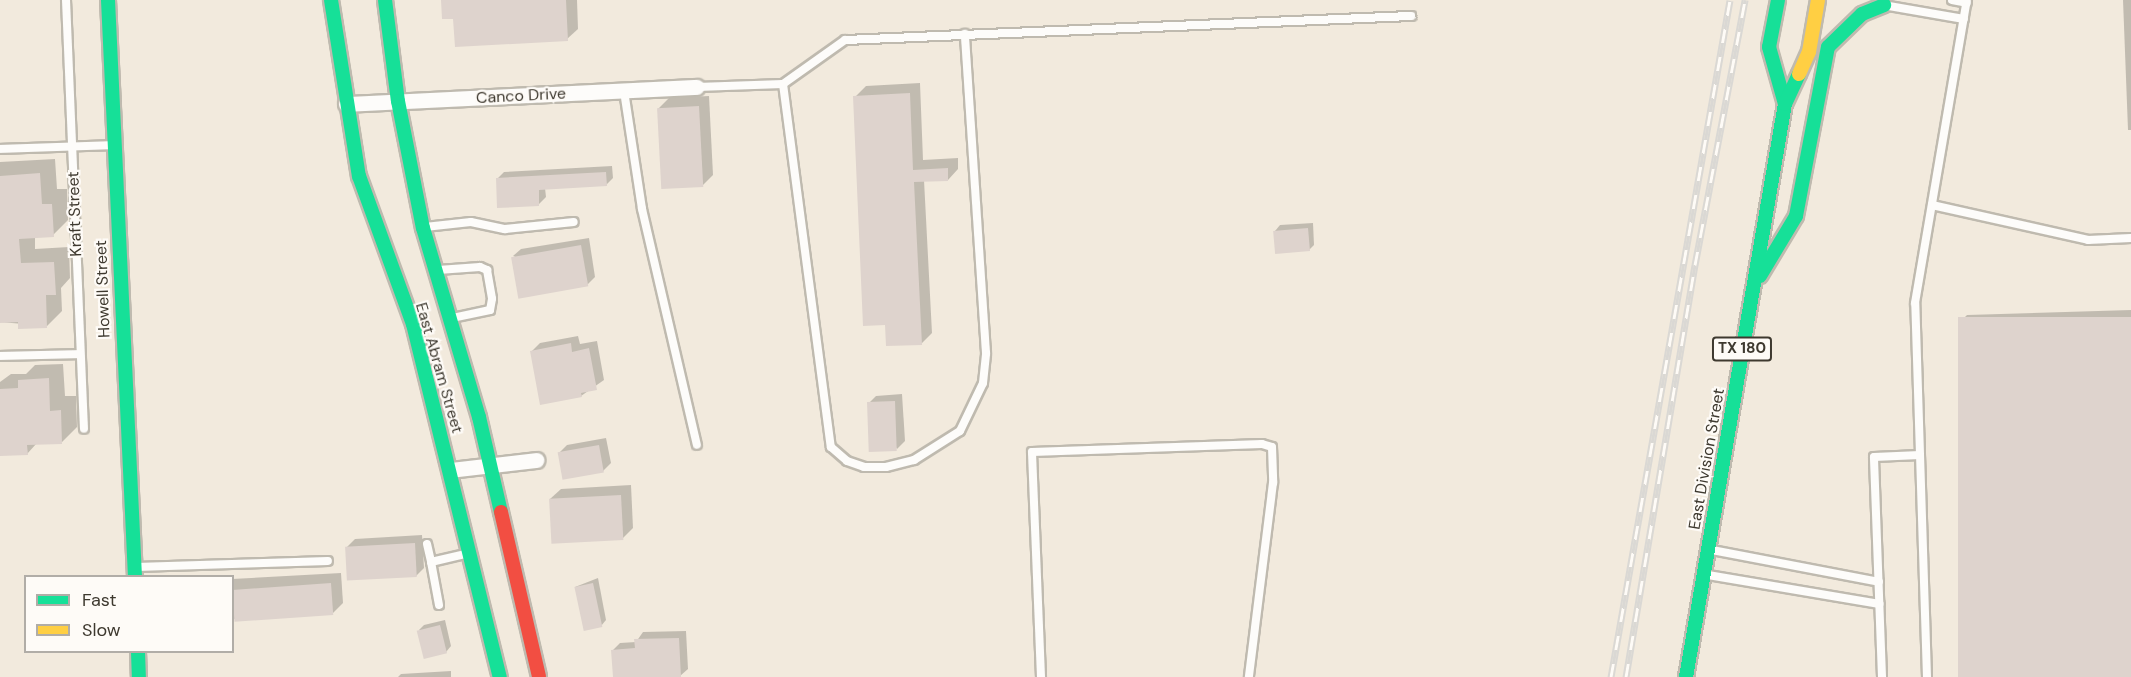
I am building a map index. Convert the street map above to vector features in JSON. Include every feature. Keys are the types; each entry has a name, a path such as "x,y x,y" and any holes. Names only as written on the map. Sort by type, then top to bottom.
{"main road":[{"name":"Howell Street","path":"108,0 124,405 135,572"},
{"name":"East Abram Street","path":"331,0 359,176 413,324 500,677"},
{"name":"East Abram Street","path":"385,0 398,101 423,228 451,318 492,467 539,677"},
{"name":"East Division Street","path":"1778,0 1769,47 1785,104"},
{"name":"East Division Street","path":"1686,677 1785,104 1809,52 1818,0"},
{"path":"1753,290 1796,216 1828,47 1862,14 1884,5"},
{"path":"138,653 139,677"}],"street":[{"name":"Canco Drive","path":"346,104 697,87"},
{"path":"450,470 492,467 536,460"}],"lane":[{"name":"Kraft Street","path":"66,0 84,429"},
{"path":"1927,677 1915,303 1967,1 1952,0"},
{"path":"1865,2 1964,19"},
{"path":"697,87 783,84 845,40 1410,16"},
{"path":"783,84 831,447 847,460 864,467 886,467 914,460 960,432 983,383 986,353 965,34"},
{"path":"624,91 642,209 697,446"},
{"path":"0,149 115,145"},
{"path":"1932,205 2088,240 2131,238"},
{"path":"423,228 471,222 505,229 574,222"},
{"path":"436,270 480,267 487,270 492,299 490,310 451,318"},
{"path":"0,357 80,354"},
{"path":"1041,677 1032,452 1262,444 1272,447 1273,483 1249,677"},
{"path":"1882,677 1874,457 1920,456"},
{"path":"427,544 439,605"},
{"path":"1708,549 1879,582"},
{"path":"431,562 470,553"},
{"path":"135,572 328,561"},
{"path":"1704,575 1880,604"}],"building":[{"path":"441,0 566,0 568,41 455,47 453,19 442,19"},
{"path":"910,93 913,170 948,168 948,181 914,182 922,345 886,346 885,325 863,326 853,96"},
{"path":"699,106 703,187 661,189 657,108"},
{"path":"606,172 607,186 539,190 539,206 497,208 496,178"},
{"path":"40,173 42,204 52,204 54,237 19,239 21,263 54,262 56,295 46,295 47,328 18,329 18,322 0,323 0,176"},
{"path":"1308,228 1310,251 1275,254 1273,231"},
{"path":"581,245 588,286 518,299 511,257"},
{"path":"1958,317 2131,317 2131,677 1958,677"},
{"path":"571,343 572,352 589,348 597,390 581,393 582,397 540,405 530,351"},
{"path":"49,378 50,411 61,410 62,444 27,445 28,455 0,456 0,389 18,388 18,380"},
{"path":"895,401 897,451 869,452 867,402"},
{"path":"599,445 604,473 563,480 558,452"},
{"path":"621,495 623,540 551,544 549,499"},
{"path":"415,543 417,577 347,581 345,547"},
{"path":"331,583 333,615 234,622 234,590"},
{"path":"593,583 602,627 584,631 574,587"},
{"path":"440,625 447,653 424,659 417,631"},
{"path":"679,638 681,677 613,677 611,650 635,648 634,639"}],"railway":[{"path":"1611,677 1730,0"},
{"path":"1626,677 1695,265 1745,0"}],"traffic: fast":[{"path":"108,0 135,575"},
{"path":"331,0 359,176 413,324 500,677"},
{"path":"385,0 398,101 423,228 479,417 501,512"},
{"path":"1778,0 1769,47 1785,104"},
{"path":"1760,276 1796,216 1828,47 1862,14 1884,5"},
{"path":"1686,677 1785,104 1799,74"},
{"path":"138,653 139,677"}],"traffic: slow":[{"path":"1799,74 1809,52 1818,0"}],"traffic: jam":[{"path":"501,512 539,677"}]}
